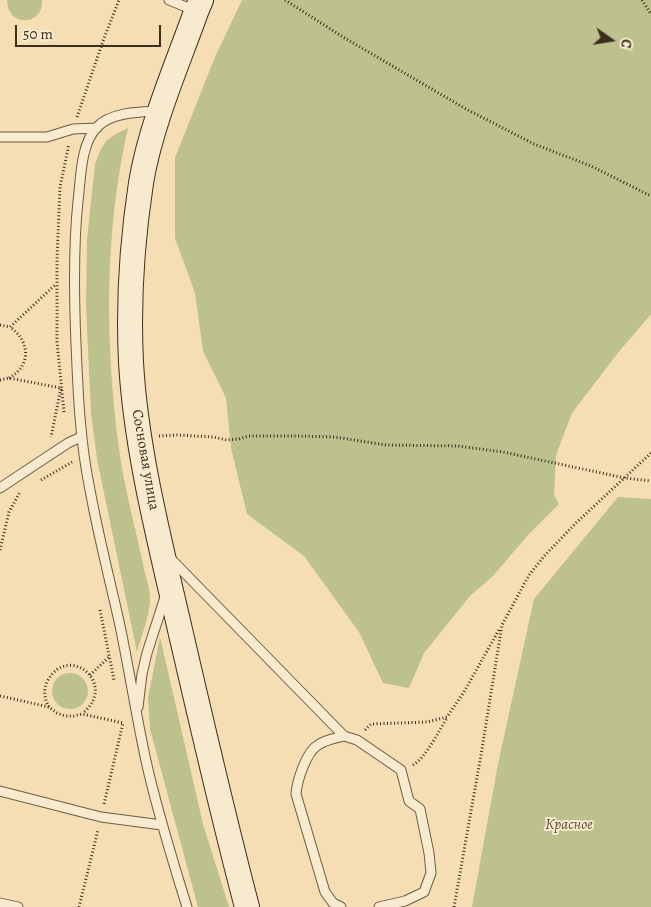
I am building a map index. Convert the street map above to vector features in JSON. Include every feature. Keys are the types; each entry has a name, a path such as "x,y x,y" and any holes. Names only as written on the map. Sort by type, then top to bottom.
{"street":[{"name":"Сосновая улица","path":"200,4 161,110 142,180 132,270 130,314 131,363 140,438 162,550 221,808 247,907"}],"lane":[{"path":"169,0 200,4"},
{"path":"161,110 118,116 106,120 90,137 85,152 76,224 75,304 81,437 89,490 119,623 146,762 162,825 187,907"},
{"path":"0,137 47,138 72,130 97,128"},
{"path":"0,488 68,443 81,437"},
{"path":"162,550 344,736 357,740 401,770 409,801 420,809 431,873 424,892 405,901 379,907"},
{"path":"137,715 144,667 170,584"},
{"path":"341,907 333,904 325,892 296,794 297,780 316,745 344,736"},
{"path":"0,791 101,817 162,825"},
{"path":"0,903 18,907"}],"path":[{"path":"285,0 343,37 466,109 534,144 591,166 651,196"},
{"path":"642,0 651,14"},
{"path":"10,327 57,284"},
{"path":"0,325 10,327 22,337 26,352 21,370 9,378 0,380"},
{"path":"9,378 61,388 50,440"},
{"path":"140,438 177,435 213,437 227,440 248,436 336,437 386,445 458,446 504,452 625,478 651,481"},
{"path":"416,763 429,747 464,692 529,575 576,523 651,452"},
{"path":"35,484 72,462"},
{"path":"0,550 9,512 20,492 27,488"},
{"path":"454,907 482,755 502,625"},
{"path":"90,675 109,656"},
{"path":"82,714 89,707 94,696 95,689 90,675 78,667 64,666 53,673 45,685 46,701 56,713 64,716 82,714 123,723 103,807"},
{"path":"0,696 49,706"},
{"path":"370,724 427,722 447,717"},
{"path":"80,907 101,817"}],"green space":[{"path":"7,0 42,0 41,9 32,19 19,19 9,9"},
{"path":"242,0 651,0 651,314 617,354 572,413 556,455 554,495 559,504 528,535 493,576 470,596 424,653 409,688 383,683 359,632 304,556 247,514 231,448 226,398 203,351 195,293 175,238 175,158 215,57"},
{"path":"128,128 120,168 111,248 109,328 114,409 121,463 150,597 148,614 137,652 97,459 91,413 86,306 87,240 95,164 106,141"},
{"name":"Красное","path":"618,497 651,499 651,907 472,907 498,764 534,599"},
{"path":"160,637 203,824 229,907 198,907 150,729 148,698"},
{"path":"70,673 77,674 83,678 87,684 87,698 83,704 77,708 70,709 63,708 57,704 53,698 52,691 53,684 57,678 63,674"}]}
